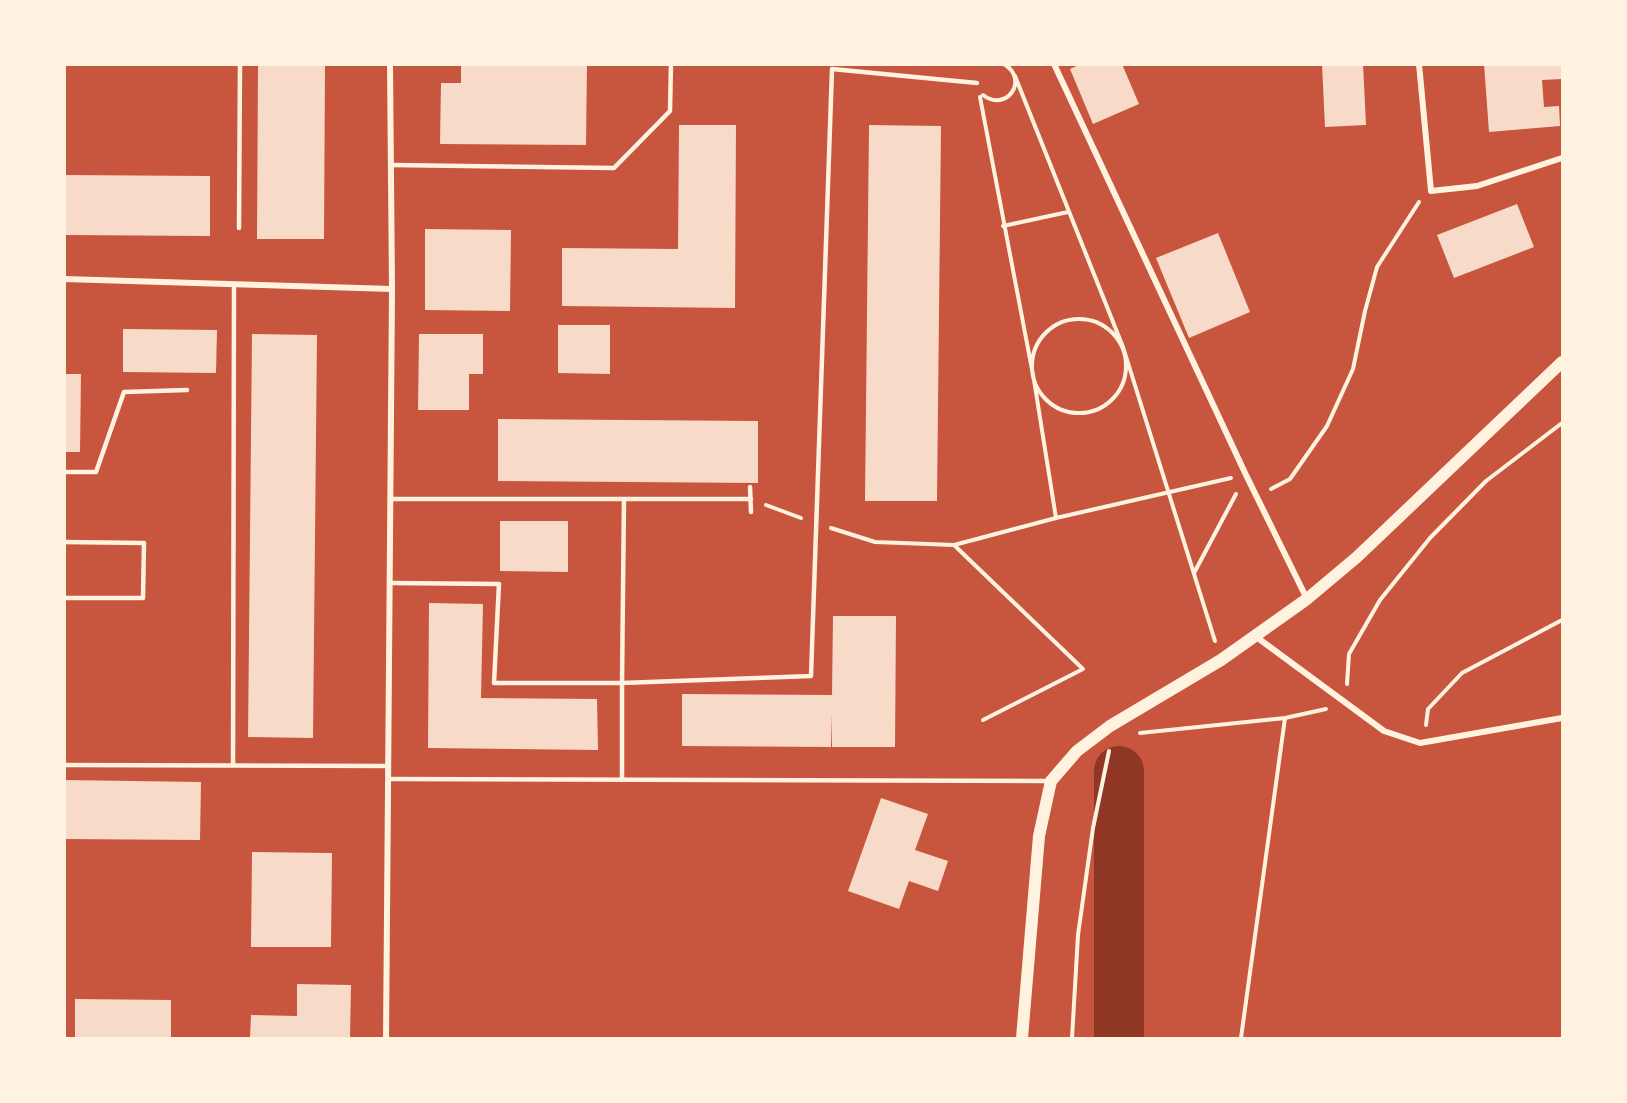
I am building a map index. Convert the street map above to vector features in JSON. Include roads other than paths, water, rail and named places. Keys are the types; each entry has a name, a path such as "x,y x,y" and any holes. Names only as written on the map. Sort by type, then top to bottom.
{"main road":[{"path":"1022,1038 1039,836 1051,781 1077,752 1110,726 1221,660 1307,599 1356,557 1563,362"}],"street":[{"path":"386,1038 390,765 392,289 390,64"},
{"path":"1054,64 1246,475 1307,599"},
{"path":"1419,64 1431,191 1477,186 1563,158"},
{"path":"64,279 392,289"},
{"path":"1254,636 1384,731 1420,743 1563,718"}],"lane":[{"path":"239,228 240,64"},
{"path":"391,165 614,168 670,111 671,64"},
{"path":"390,584 499,584 494,683 622,683 811,676 832,69 977,83"},
{"path":"233,766 234,284"},
{"path":"64,471 96,472 124,392 187,390"},
{"path":"750,487 751,512"},
{"path":"390,499 751,500"},
{"path":"622,780 624,500"},
{"path":"64,542 144,543 143,598 64,598"},
{"path":"64,765 390,765"},
{"path":"389,779 1051,781"}],"waterway":[{"path":"1119,771 1119,1038"}]}
